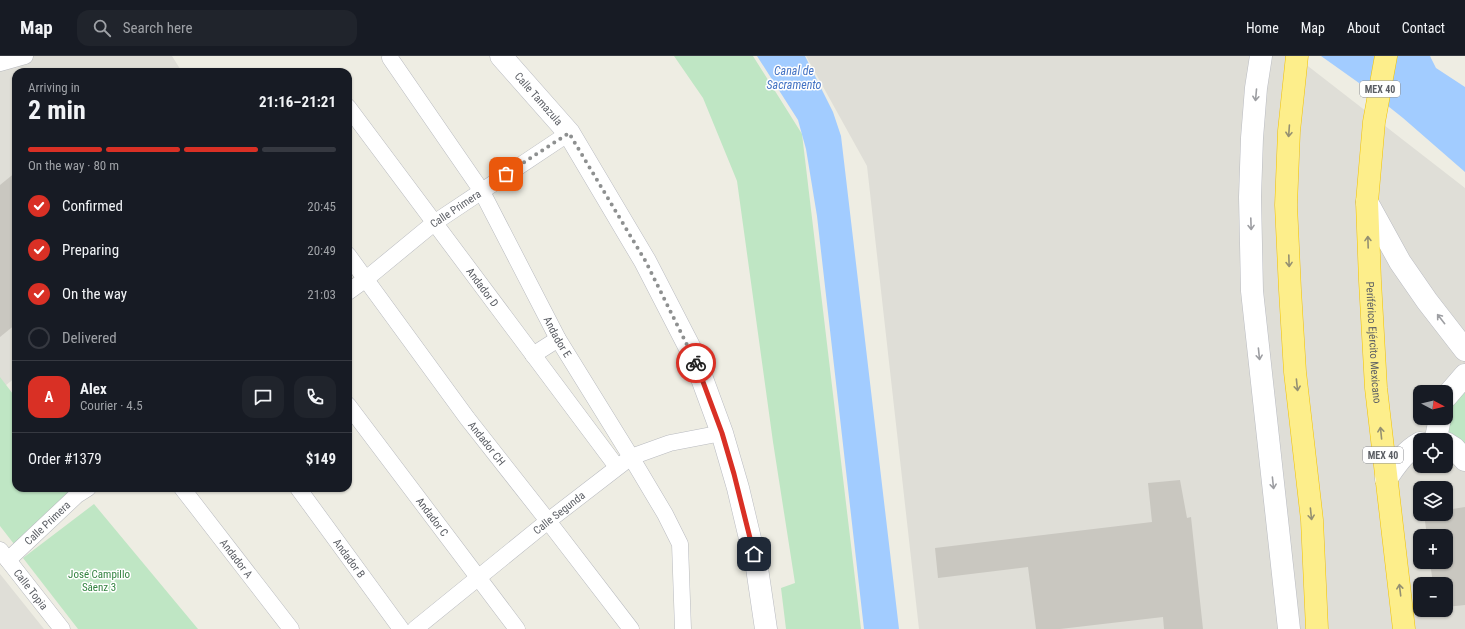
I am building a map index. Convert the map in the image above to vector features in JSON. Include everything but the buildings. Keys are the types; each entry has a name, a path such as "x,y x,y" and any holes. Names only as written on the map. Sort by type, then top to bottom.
{"highway":[{"name":"Periférico Ejército Mexicano","path":"1386,56 1374,122 1367,202 1376,388 1404,629"},
{"path":"1296,60 1289,131 1286,205 1296,372 1312,520 1317,629"}],"street":[{"path":"0,63 25,56"},
{"name":"Calle Tamazula","path":"501,56 569,133 646,262 693,354 722,433 738,488 757,568 766,629"},
{"path":"1262,56 1256,88 1251,153 1250,197 1252,291 1289,629"},
{"name":"Andador E","path":"390,58 481,190 558,339 631,457 680,544 683,629"},
{"name":"Andador D","path":"352,112 617,467"},
{"name":"Calle Primera","path":"352,289 434,223 481,190 569,133"},
{"path":"1367,202 1400,262 1427,301 1465,350"},
{"name":"Andador CH","path":"352,260 467,418 631,629"},
{"path":"533,355 558,339"},
{"path":"1453,389 1465,375"},
{"name":"Andador C","path":"352,410 517,629"},
{"name":"Calle Segunda","path":"415,629 548,521 631,457 670,443 722,433"},
{"path":"1453,447 1465,460"},
{"path":"1386,479 1401,457 1413,448"},
{"name":"Calle Primera","path":"4,555 82,492"},
{"name":"Andador A","path":"185,492 291,629"},
{"name":"Andador B","path":"301,492 401,629"},
{"name":"Calle Topia","path":"4,555 62,629"}],"shaded area":[{"path":"0,56 172,56 180,68 12,68 12,380 0,390"},
{"path":"806,56 1295,56 1465,188 1465,629 919,629 867,166"},
{"path":"0,574 44,629 0,629"}],"green space":[{"path":"674,56 753,56 802,134 861,629 786,629 781,588 795,583 773,442 737,181 703,98"},
{"path":"0,377 12,393 12,492 73,492 14,544 0,526"},
{"path":"1465,385 1465,450 1453,439 1453,433 1447,433 1448,425 1453,425 1453,399"},
{"name":"José Campillo Sáenz 3","path":"94,504 198,629 78,629 23,558"}],"water":[{"name":"Canal de Sacramento","path":"757,56 805,56 833,112 841,136 899,629 864,629 817,216 806,149 798,120"},
{"path":"1321,56 1430,56 1436,68 1465,87 1465,172 1403,118 1359,83"}],"way so far":[{"path":"506,174 569,133 646,262 693,354 696,363"}],"route":[{"path":"696,363 722,433 738,488 754,554"}]}
